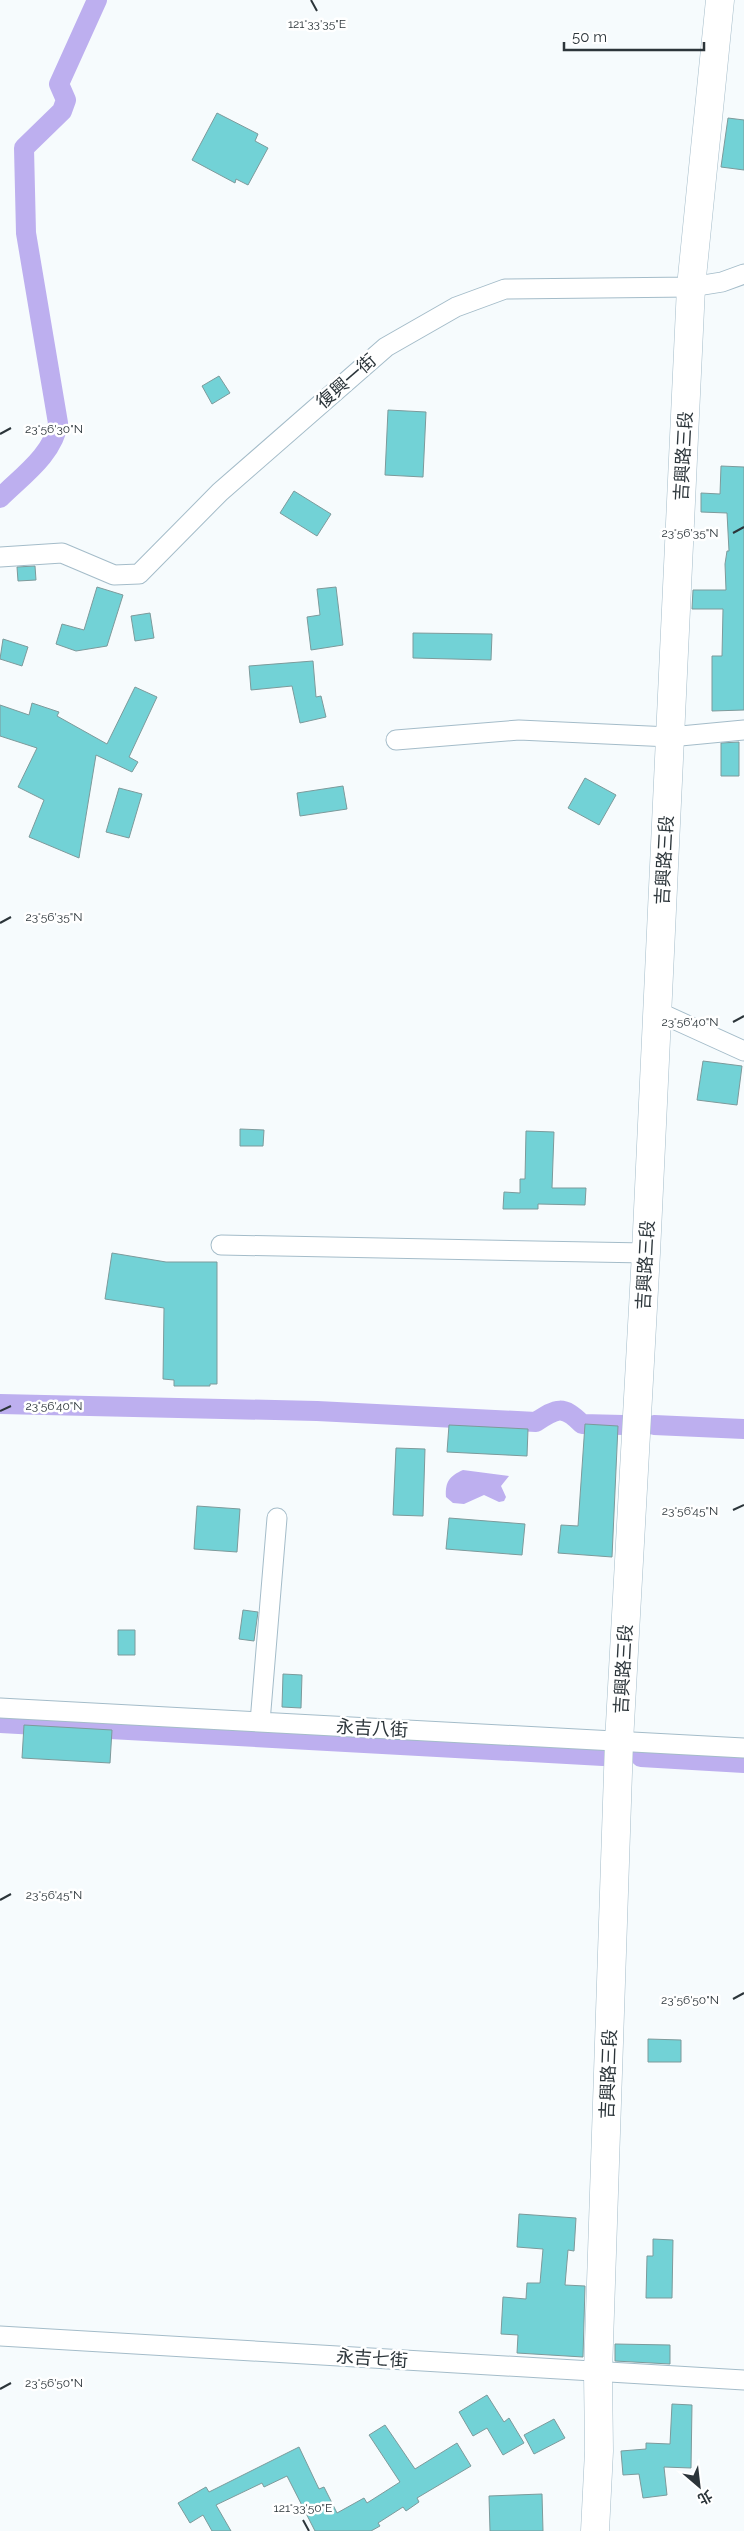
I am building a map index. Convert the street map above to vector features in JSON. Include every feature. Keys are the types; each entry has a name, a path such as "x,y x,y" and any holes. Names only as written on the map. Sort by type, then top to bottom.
{"street":[{"name":"吉興路三段","path":"596,2531 599,2451 598,2373 619,1742 646,1253 691,287 720,0"},
{"name":"復興一街","path":"0,557 62,553 114,575 139,574 220,492 386,347 456,307 505,289 691,287 722,282 744,274"},
{"path":"396,740 519,730 670,737 744,730"},
{"path":"656,1011 744,1051"},
{"path":"221,1245 646,1253"},
{"path":"260,1722 277,1518"},
{"name":"永吉八街","path":"0,1708 744,1748"},
{"name":"永吉七街","path":"0,2336 144,2343 598,2373 744,2380"}],"shaded area":[{"path":"463,1470 509,1476 501,1486 506,1497 504,1501 499,1502 484,1495 464,1504 453,1503 446,1497 446,1487 449,1480 455,1474"}],"building":[{"path":"217,113 258,134 255,141 268,148 248,185 236,179 235,183 192,160"},
{"path":"728,118 744,120 744,170 721,167"},
{"path":"219,376 230,393 212,404 202,386"},
{"path":"388,410 426,412 423,477 385,475"},
{"path":"721,466 744,467 744,710 712,711 712,656 722,656 723,609 692,609 693,590 726,590 725,564 727,551 729,551 727,513 701,512 701,493 720,494"},
{"path":"294,491 331,514 317,536 280,513"},
{"path":"35,566 36,580 18,581 17,567"},
{"path":"97,587 123,595 107,646 76,651 56,644 62,624 84,630"},
{"path":"336,587 343,645 311,650 307,617 320,615 317,589"},
{"path":"150,613 154,638 135,641 131,616"},
{"path":"413,633 492,634 491,660 413,658"},
{"path":"3,639 28,647 22,666 0,659"},
{"path":"313,661 316,697 321,696 326,717 300,723 292,686 251,690 249,666"},
{"path":"135,687 157,697 129,757 138,762 132,772 96,755 79,858 29,837 44,800 18,787 37,748 0,736 0,705 29,715 32,703 59,712 57,716 107,744"},
{"path":"739,742 739,776 721,776 721,743"},
{"path":"585,778 616,795 599,825 568,808"},
{"path":"343,786 347,809 300,816 297,793"},
{"path":"119,788 142,794 129,838 106,832"},
{"path":"703,1061 742,1066 737,1105 697,1100"},
{"path":"240,1129 264,1130 263,1146 240,1146"},
{"path":"526,1131 554,1132 552,1188 586,1188 585,1205 538,1204 538,1209 503,1209 504,1192 520,1193 520,1179 525,1179"},
{"path":"112,1253 166,1262 217,1262 217,1384 210,1384 210,1386 174,1386 174,1380 163,1379 164,1308 105,1299"},
{"path":"585,1424 618,1426 612,1557 558,1553 561,1525 578,1526"},
{"path":"449,1425 528,1429 527,1456 447,1452"},
{"path":"396,1448 425,1449 423,1516 393,1515"},
{"path":"197,1506 240,1509 237,1552 194,1549"},
{"path":"449,1518 525,1524 522,1555 446,1549"},
{"path":"243,1610 258,1612 254,1641 239,1639"},
{"path":"118,1630 135,1630 135,1655 118,1655"},
{"path":"283,1674 302,1675 301,1708 282,1707"},
{"path":"24,1725 112,1730 110,1763 22,1758"},
{"path":"648,2039 681,2040 681,2062 648,2062"},
{"path":"519,2214 576,2218 574,2251 568,2250 565,2285 585,2286 583,2357 517,2353 518,2335 501,2334 503,2297 526,2299 527,2283 540,2283 543,2249 517,2247"},
{"path":"653,2239 673,2240 672,2298 646,2298 647,2256 653,2256"},
{"path":"615,2344 670,2345 670,2364 615,2361"},
{"path":"487,2395 504,2422 509,2418 524,2443 503,2455 487,2428 473,2436 459,2412"},
{"path":"672,2404 692,2405 691,2468 664,2467 667,2495 643,2498 639,2474 623,2475 621,2451 646,2449 646,2443 670,2444"},
{"path":"554,2419 565,2438 534,2454 524,2435"},
{"path":"385,2425 415,2469 457,2443 471,2466 417,2498 419,2502 406,2511 403,2507 378,2523 380,2526 371,2531 315,2531 287,2476 264,2487 262,2483 216,2505 231,2531 212,2531 203,2515 190,2523 178,2503 206,2487 209,2492 299,2447 319,2489 324,2487 337,2513 364,2498 367,2503 400,2482 369,2435"},
{"path":"542,2494 543,2531 490,2531 489,2496"}],"waterway":[{"path":"0,498 43,455 50,445 58,423 26,233 24,148 62,111 66,100 59,84 97,0"},
{"path":"0,1404 317,1411 536,1422 555,1411 565,1411 582,1424 623,1425"},
{"path":"654,1425 744,1429"},
{"path":"0,1723 603,1756"},
{"path":"641,1757 744,1763"}]}
